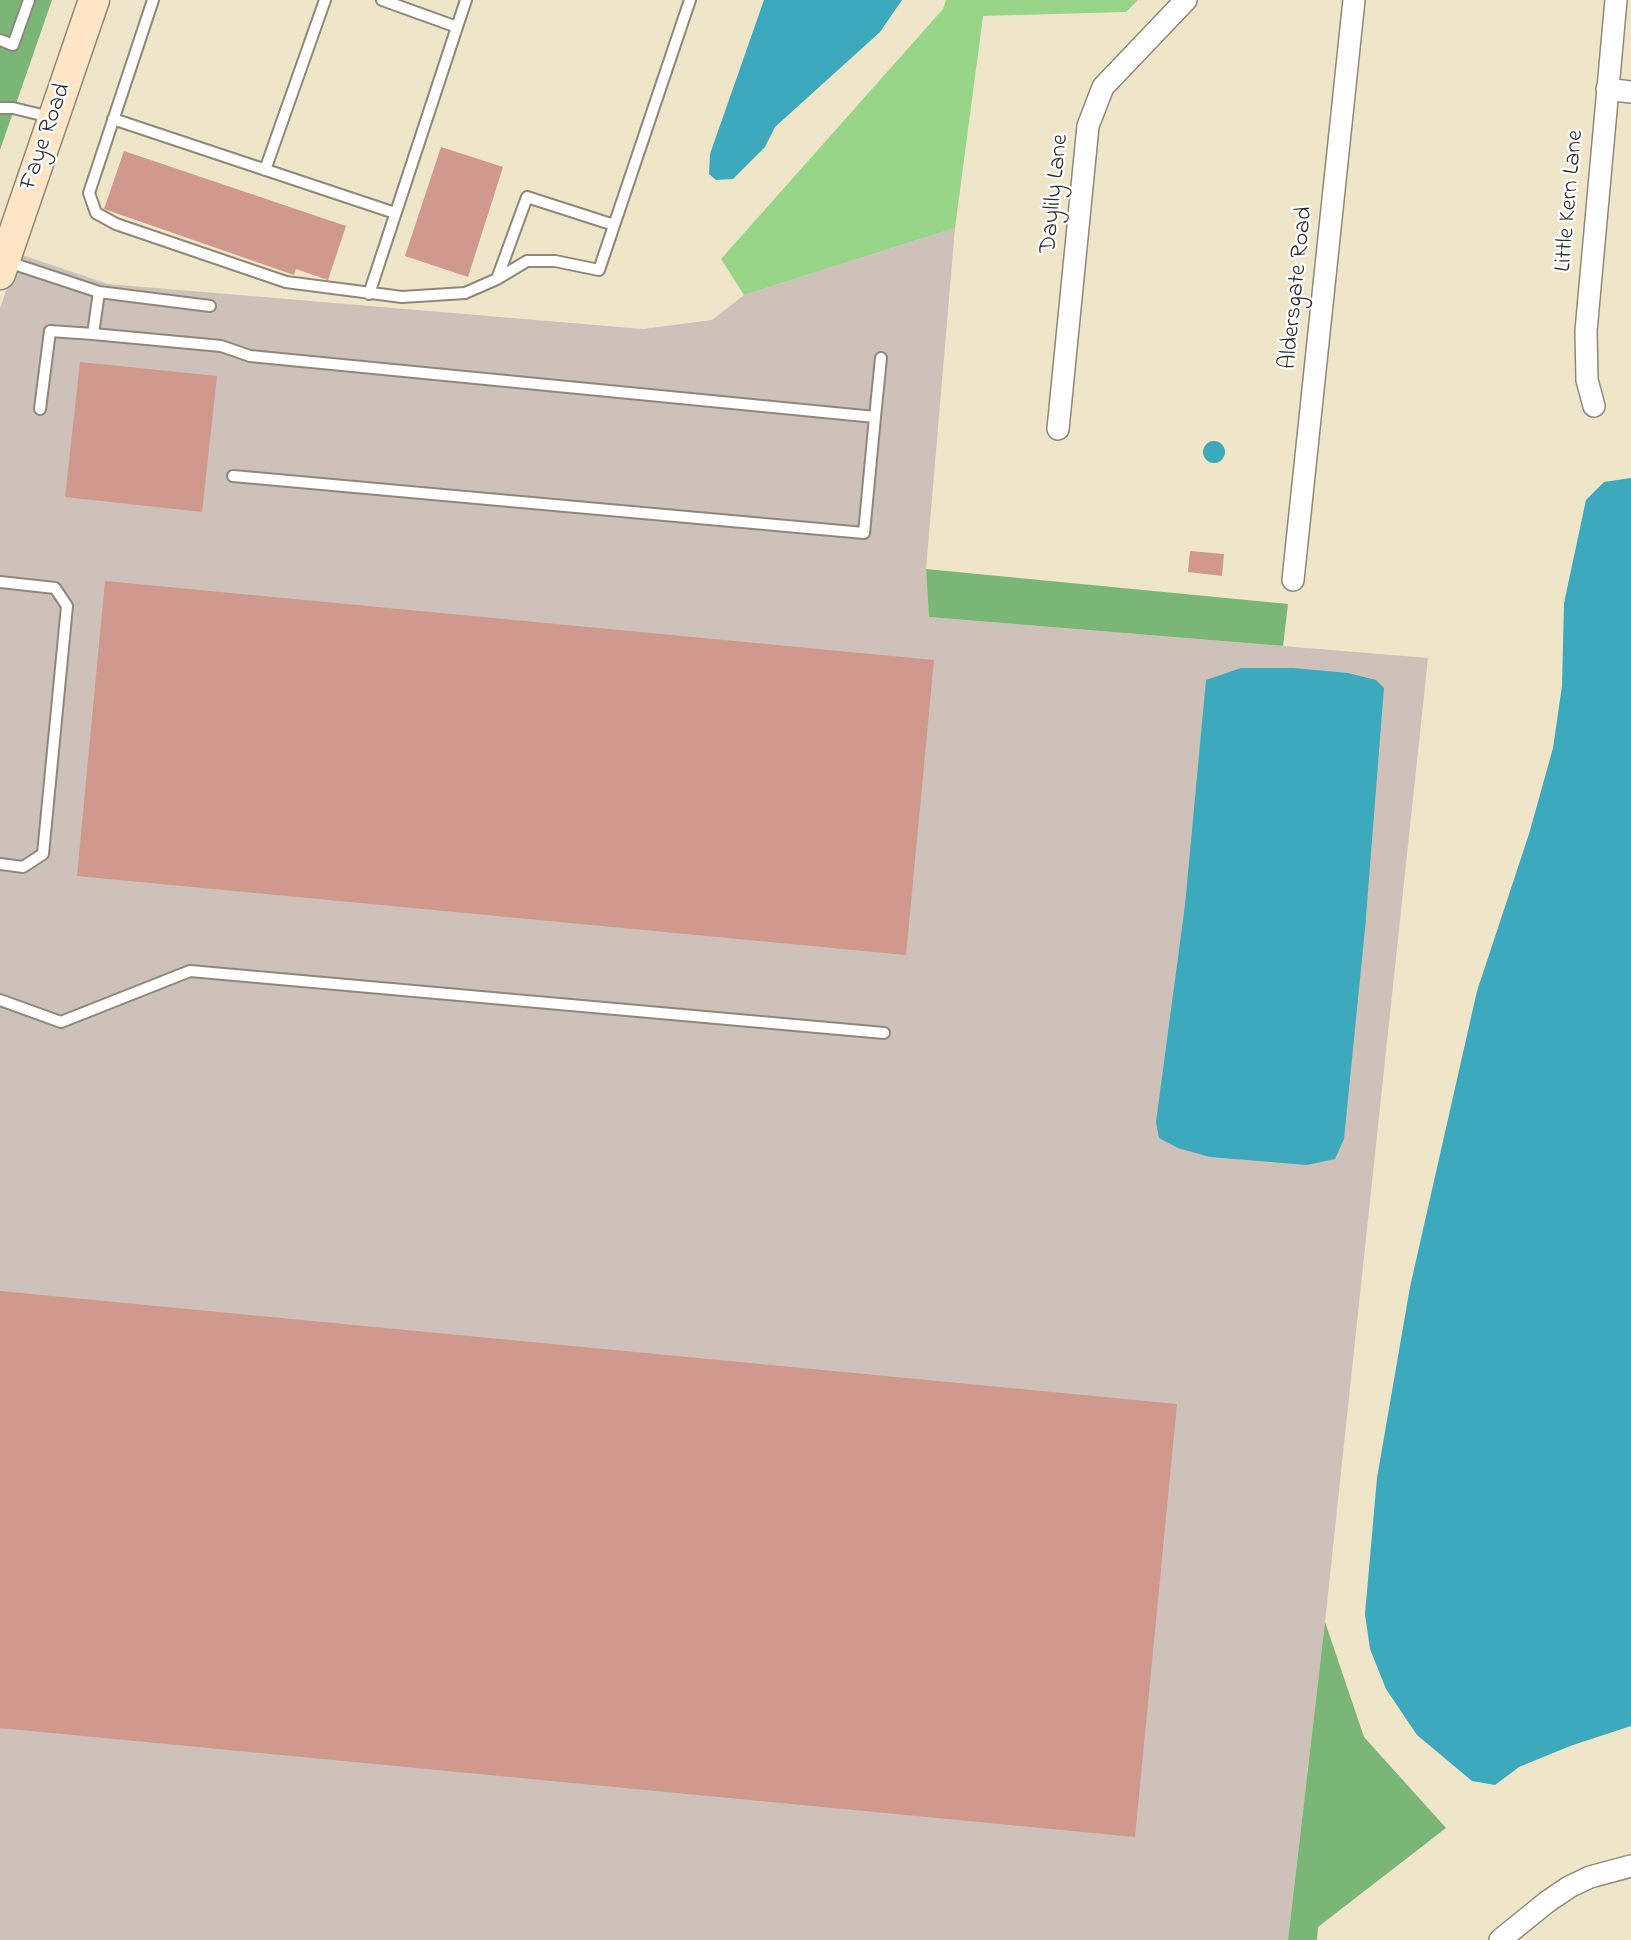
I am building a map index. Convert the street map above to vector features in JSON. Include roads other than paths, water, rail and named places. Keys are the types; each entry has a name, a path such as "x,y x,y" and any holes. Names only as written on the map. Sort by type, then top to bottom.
{"street":[{"name":"Faye Road","path":"2,268 94,0"},
{"name":"Daylily Lane","path":"1058,429 1088,126 1103,87 1186,0"},
{"name":"Aldersgate Road","path":"1293,580 1354,0"},
{"name":"Little Kern Lane","path":"1594,406 1587,380 1586,332 1606,89 1616,0"},
{"path":"1606,89 1631,92"},
{"path":"1500,1940 1569,1887 1631,1866"}],"lane":[{"path":"0,40 13,45 29,0"},
{"path":"153,0 88,193 96,213 116,224 286,282 402,297 465,293 497,279 527,261 555,261 599,270 690,0"},
{"path":"265,170 325,0"},
{"path":"382,0 457,27"},
{"path":"369,294 466,0"},
{"path":"0,108 13,108 54,118"},
{"path":"113,119 395,213"},
{"path":"497,279 527,197 614,225"},
{"path":"2,268 99,292 210,306"},
{"path":"93,334 99,292"},
{"path":"40,410 50,331 221,346 250,356 875,417"},
{"path":"232,476 864,533 881,358"},
{"path":"0,582 55,588 67,606 43,854 23,867 0,864"},
{"path":"0,1000 61,1022 190,971 884,1034"}],"water":[{"path":"764,0 902,0 880,32 775,127 765,147 733,179 716,180 709,174 710,154"},
{"path":"1214,441 1222,444 1225,452 1222,460 1214,463 1206,460 1203,452 1206,444"},
{"path":"1631,478 1631,1726 1570,1746 1519,1767 1495,1785 1472,1781 1417,1735 1386,1689 1370,1649 1365,1614 1377,1478 1410,1287 1477,991 1529,834 1553,748 1562,686 1564,603 1586,500 1604,482"},
{"path":"1241,668 1293,668 1348,673 1376,680 1384,688 1365,929 1344,1139 1335,1159 1307,1165 1210,1157 1178,1148 1159,1138 1156,1122 1185,905 1206,680"}]}
